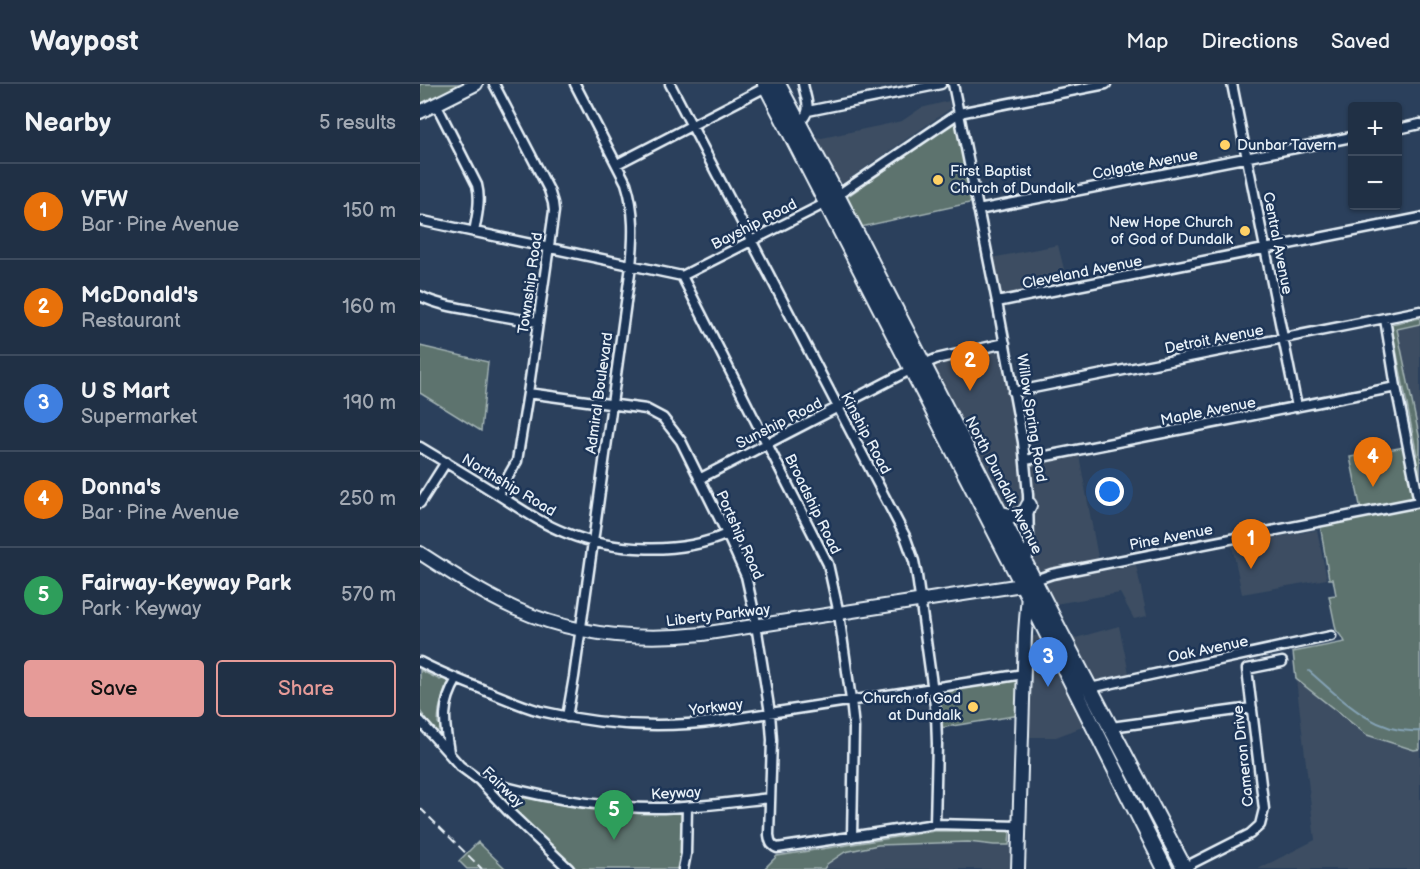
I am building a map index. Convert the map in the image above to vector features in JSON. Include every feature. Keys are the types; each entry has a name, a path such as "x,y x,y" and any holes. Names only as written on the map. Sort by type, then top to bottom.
{"main road":[{"name":"North Dundalk Avenue","path":"770,85 798,123 831,199"},
{"name":"North Dundalk Avenue","path":"770,85 831,199 1028,586 1165,869"},
{"name":"North Dundalk Avenue","path":"917,366 1027,566 1028,586 1090,688 1184,868"},
{"path":"1000,514 1019,516 1026,511 1029,505"}],"street":[{"path":"420,112 476,84"},
{"name":"Township Road","path":"494,84 554,203 517,461 498,494"},
{"name":"Admiral Boulevard","path":"567,717 634,235 632,210 626,183 575,84"},
{"name":"Kinship Road","path":"670,84 908,543 914,561 936,713 935,824"},
{"path":"798,123 805,118 808,111 803,84"},
{"path":"808,111 941,84"},
{"name":"Willow Spring Road","path":"953,84 1026,460 1029,505 1027,566"},
{"path":"958,113 1106,84"},
{"name":"Central Avenue","path":"1232,84 1297,407"},
{"path":"617,164 770,85"},
{"path":"436,104 477,185 479,202 474,232"},
{"name":"Bayship Road","path":"682,276 831,199 958,113"},
{"path":"1402,128 1420,124"},
{"name":"Colgate Avenue","path":"978,210 1348,138"},
{"name":"Cleveland Avenue","path":"997,302 1420,218"},
{"path":"421,221 682,276"},
{"name":"Broadship Road","path":"682,276 828,564 839,614 854,728 852,837"},
{"path":"420,296 451,307 538,322"},
{"name":"Detroit Avenue","path":"1013,392 1420,312"},
{"path":"1385,319 1419,502"},
{"name":"Sunship Road","path":"699,479 917,366 1005,343"},
{"name":"Maple Avenue","path":"1026,460 1396,387"},
{"name":"Portship Road","path":"528,393 646,409 663,418 681,441 746,576 752,598 772,740 770,843 777,848 852,837"},
{"name":"Northship Road","path":"420,447 541,522 593,542 658,548 695,544 727,534"},
{"path":"420,503 446,462"},
{"name":"Pine Avenue","path":"1028,586 1052,574 1419,502"},
{"name":"Liberty Parkway","path":"420,553 515,609 555,624 609,635 663,638 1028,586"},
{"path":"1018,869 1028,586"},
{"name":"Oak Avenue","path":"1090,688 1331,636"},
{"name":"Yorkway","path":"420,662 457,679 538,710 612,724 698,724 1024,674"},
{"name":"Cameron Drive","path":"1184,868 1250,834 1260,825 1264,809 1247,669 1282,662"},
{"path":"449,752 445,729 445,710 457,679"},
{"path":"1111,727 1252,708"},
{"name":"Fairway","path":"420,721 460,766 478,780 570,869"},
{"name":"Keyway","path":"478,780 579,803 620,807 687,807 770,798"},
{"path":"683,869 687,854 687,807"},
{"path":"852,837 935,824 1020,826"}],"shaded area":[{"path":"949,101 950,109 843,183 840,183 817,139 902,121 921,108"},
{"path":"1058,245 1068,285 1000,299 991,258"},
{"path":"1420,318 1420,456 1418,456 1391,324"},
{"path":"1002,346 1021,452 1024,504 1022,509 1011,512 978,450 975,451 931,365"},
{"path":"1079,455 1099,563 1038,573 1031,563 1033,515 1030,466"},
{"path":"1317,530 1327,579 1242,594 1232,545"},
{"path":"1136,565 1147,616 1134,619 1120,593 1055,604 1048,592 1047,584 1051,580"},
{"path":"1119,626 1129,673 1096,680 1092,678 1072,639"},
{"path":"1034,636 1042,640 1085,726 1056,737 1026,737 1030,642"},
{"path":"1296,679 1367,735 1414,750 1420,749 1420,869 1258,869 1315,840"},
{"path":"936,830 1011,830 1010,869 763,869 777,855"}],"green space":[{"path":"420,84 463,84 420,107"},
{"path":"956,121 974,202 861,227 844,199"},
{"path":"1420,318 1420,324 1397,329 1420,440 1420,749 1414,750 1367,735 1296,679 1293,652 1345,642 1336,630 1329,596 1336,595 1333,579 1329,579 1319,518 1361,510 1350,457 1404,447 1417,455 1391,324"},
{"path":"420,346 488,362 481,431 420,393"},
{"path":"420,670 440,680 444,678 450,684 449,689 445,689 439,710 438,723 441,726 436,732 432,731 420,711"},
{"path":"1012,680 1019,681 1020,715 940,728 936,697 939,691"},
{"path":"509,790 552,802 604,810 681,813 683,816 682,864 679,869 577,869 503,801 501,791"},
{"path":"935,831 1010,831 1009,845 968,842 878,845 845,852 827,864 824,869 764,869 777,856"},
{"path":"478,842 506,869 467,869 459,861"}],"waterway":[{"path":"1309,671 1346,703 1373,721 1404,731 1420,731"}],"railway":[{"path":"420,808 482,869"}],"place":[{"name":"Dunbar Tavern","path":"1225,145"},
{"name":"First Baptist Church of Dundalk","path":"938,180"},
{"name":"New Hope Church of God of Dundalk","path":"1245,231"},
{"name":"McDonald's","path":"970,391"},
{"name":"Donna's","path":"1373,487"},
{"name":"VFW","path":"1251,569"},
{"name":"U S Mart","path":"1048,687"},
{"name":"Church of God at Dundalk","path":"973,707"},
{"name":"Fairway-Keyway Park","path":"614,840"}]}
